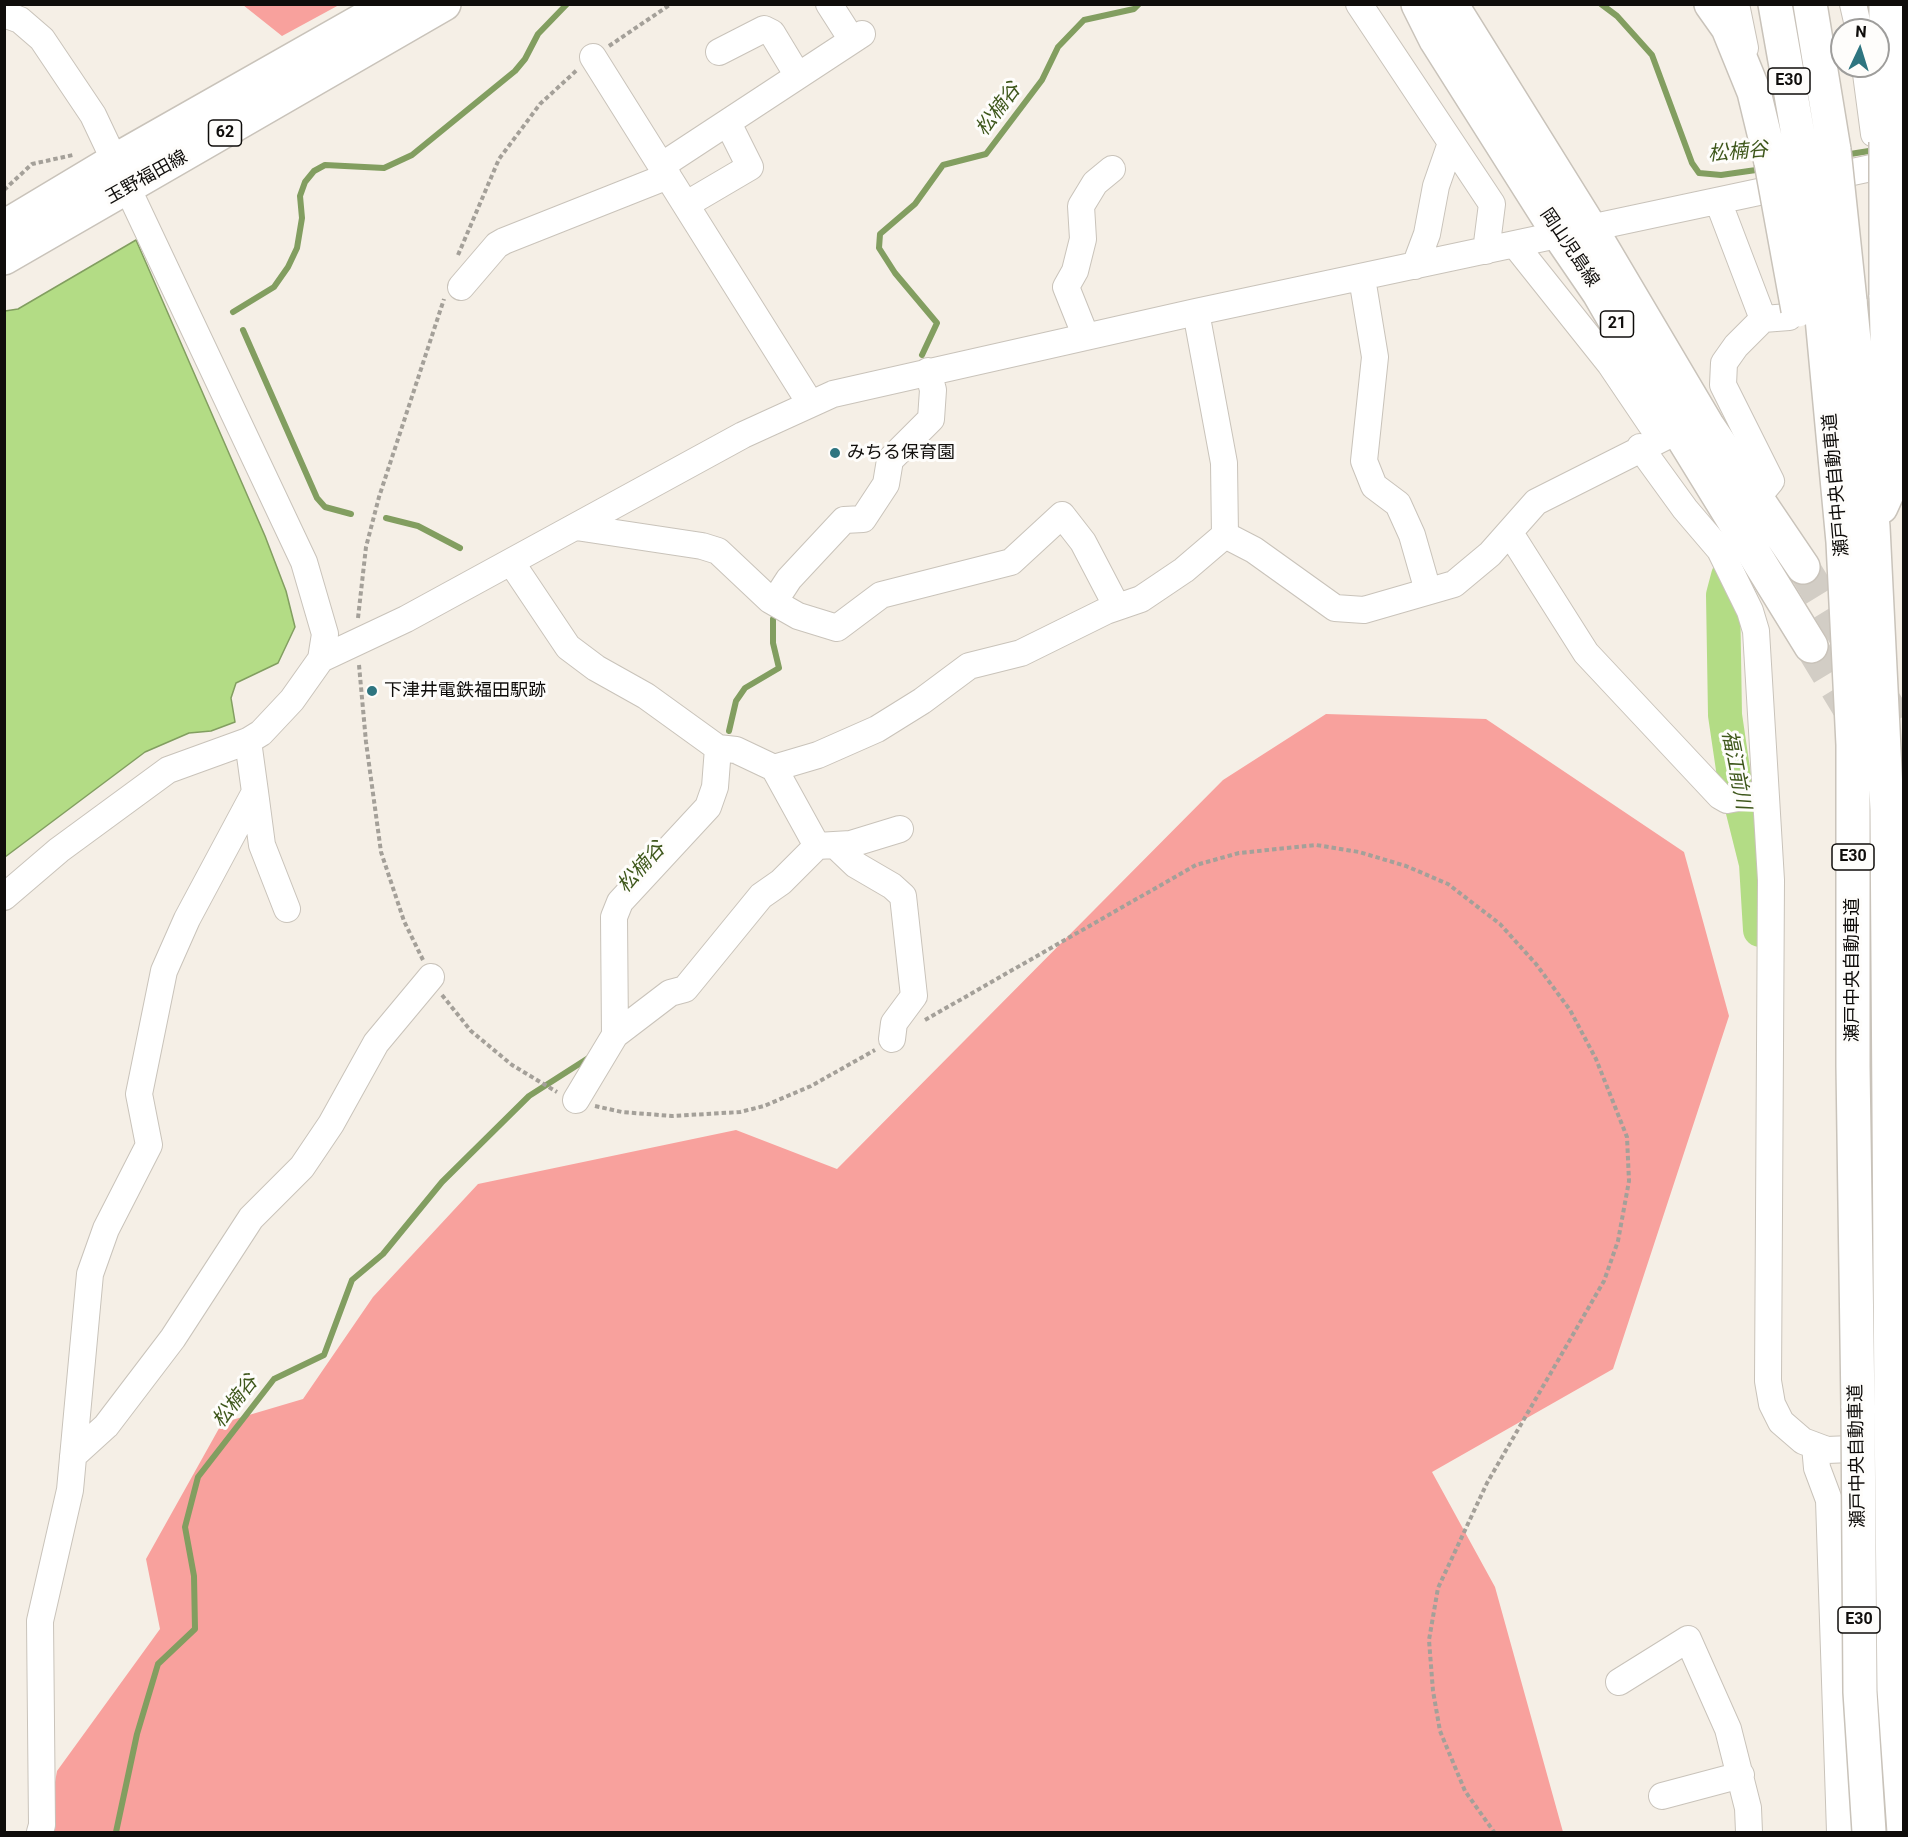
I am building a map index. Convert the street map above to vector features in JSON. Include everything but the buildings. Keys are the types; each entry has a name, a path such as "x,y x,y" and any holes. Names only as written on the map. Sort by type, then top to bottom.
{"main road":[{"name":"玉野福田線","path":"4,258 122,174 391,4"},
{"name":"玉野福田線","path":"4,227 122,174 444,4"},
{"name":"岡山児島線","path":"1418,4 1436,40 1560,236 1599,293 1649,376 1670,434 1756,498 1803,567"},
{"name":"岡山児島線","path":"1451,4 1591,230 1670,434 1812,646"},
{"path":"1711,4 1728,28 1754,92 1771,162 1814,309"},
{"name":"瀬戸中央自動車道","path":"1775,4 1802,157 1853,745 1853,1066 1860,1692 1869,1833"},
{"name":"瀬戸中央自動車道","path":"1810,4 1834,150 1814,309 1873,527 1887,810 1894,1689 1904,1832"},
{"path":"1873,527 1891,485 1896,300 1888,148 1886,4"}],"street":[{"path":"461,286 497,245 665,171 728,123 857,37 830,4"},
{"path":"1359,4 1492,204 1486,251"},
{"path":"1736,4 1754,92"},
{"path":"4,14 20,20 42,39 93,115 304,562 325,634 321,659 292,700 261,733 248,741 168,770 59,850 4,897"},
{"path":"719,52 764,29 772,33 798,76"},
{"path":"593,57 810,403"},
{"path":"321,659 357,643 511,562 743,435 833,394 1197,312 1516,246 1718,201 1888,148 1868,78"},
{"path":"687,204 750,167 728,123"},
{"path":"1415,266 1427,234 1436,186 1451,143"},
{"path":"1086,337 1066,287 1075,271 1083,239 1081,206 1095,183 1112,169"},
{"path":"1718,201 1763,318"},
{"path":"1516,246 1610,364 1670,434 1685,509 1720,550 1750,611 1756,631 1749,796 1771,880 1768,1381 1772,1404 1781,1422 1803,1441 1827,1450 1904,1447"},
{"path":"1362,278 1375,357 1364,461 1374,486 1398,504 1412,535 1428,591"},
{"path":"1756,498 1771,481 1723,385 1724,363 1736,346 1763,318 1814,309"},
{"path":"774,768 818,755 854,737 877,729 922,701 969,666 1022,653 1149,593 1185,570 1225,535 1224,463 1197,312"},
{"path":"774,602 789,579 844,520 863,519 886,484 890,460 931,419 933,390 928,371"},
{"path":"1225,535 1254,550 1335,608 1364,610 1454,584 1510,533 1536,502 1670,434"},
{"path":"576,527 718,551 774,602 798,616 837,628 881,596 1011,562 1062,515 1083,542 1117,607"},
{"path":"1510,533 1586,653 1720,796 1727,800 1749,796"},
{"path":"511,562 568,647 596,668 646,696 718,748 736,750 774,768 826,845 892,886 903,896 914,996 894,1023 892,1039"},
{"path":"248,741 262,845 287,909"},
{"path":"615,1035 615,917 620,902 708,807 715,787 718,748"},
{"path":"40,1833 40,1621 70,1490 90,1274 106,1229 149,1144 139,1094 164,971 187,919 255,792"},
{"path":"566,1095 615,1035 670,993 685,989 761,896 782,882 826,845 851,844 900,829"},
{"path":"73,1456 106,1426 173,1338 251,1218 302,1167 331,1124 376,1043 431,977"},
{"path":"1815,1446 1817,1468 1829,1500 1840,1833"},
{"path":"1619,1682 1688,1639 1728,1729 1748,1808 1749,1833"},
{"path":"1662,1796 1741,1775"}],"path":[{"path":"566,79 593,57 671,4"},
{"path":"4,190 32,164 76,154"},
{"path":"366,547 357,643 366,742 381,852 404,921 431,977 471,1031 512,1065 566,1095 622,1112 647,1115 694,1116 740,1112 764,1106 811,1086 1196,865 1273,847 1316,845 1359,852 1406,866 1448,884 1500,924 1536,964 1570,1010 1596,1059 1627,1137 1629,1181 1618,1241 1604,1281 1487,1483 1437,1588 1429,1640 1433,1691 1440,1731 1465,1791 1494,1833"}],"shaded area":[{"path":"243,5 339,5 282,36"},
{"path":"136,240 265,536 286,591 295,627 278,663 236,683 231,698 235,722 211,731 189,733 145,752 5,857 5,311 18,309"},
{"path":"1326,714 1486,719 1684,852 1729,1016 1613,1369 1432,1472 1495,1587 1563,1832 46,1832 57,1771 160,1629 146,1559 222,1423 303,1399 373,1297 478,1184 736,1130 837,1169 1223,780"}],"waterway":[{"path":"233,312 274,287 288,267 297,248 302,218 300,196 305,182 314,171 325,165 384,168 412,155 515,71 525,59 538,34 567,4"},
{"name":"松楠谷","path":"922,355 937,323 895,273 879,248 880,234 915,204 943,165 986,154 1042,80 1058,47 1084,20 1134,9 1139,4"},
{"name":"松楠谷","path":"1601,4 1617,16 1652,55 1692,163 1699,173 1721,175 1763,169"},
{"name":"松楠谷","path":"1844,155 1875,150"},
{"path":"243,330 317,498 325,507 351,514"},
{"path":"386,518 418,526 460,548"},
{"name":"福江前川","path":"1728,576 1723,595 1725,715 1734,776 1756,864 1760,930"},
{"name":"松楠谷","path":"729,731 736,701 745,688 779,668 773,643 773,619 777,610"},
{"name":"松楠谷","path":"116,1832 137,1734 158,1664 195,1629 194,1576 185,1527 198,1477 274,1379 324,1355 352,1280 383,1254 442,1182 529,1096 590,1057"}],"tunnel":[{"path":"1803,567 1904,733"},
{"path":"1811,646 1904,799"}],"place":[{"name":"みちる保育園","path":"835,453"},
{"name":"下津井電鉄福田駅跡","path":"372,691"}]}
